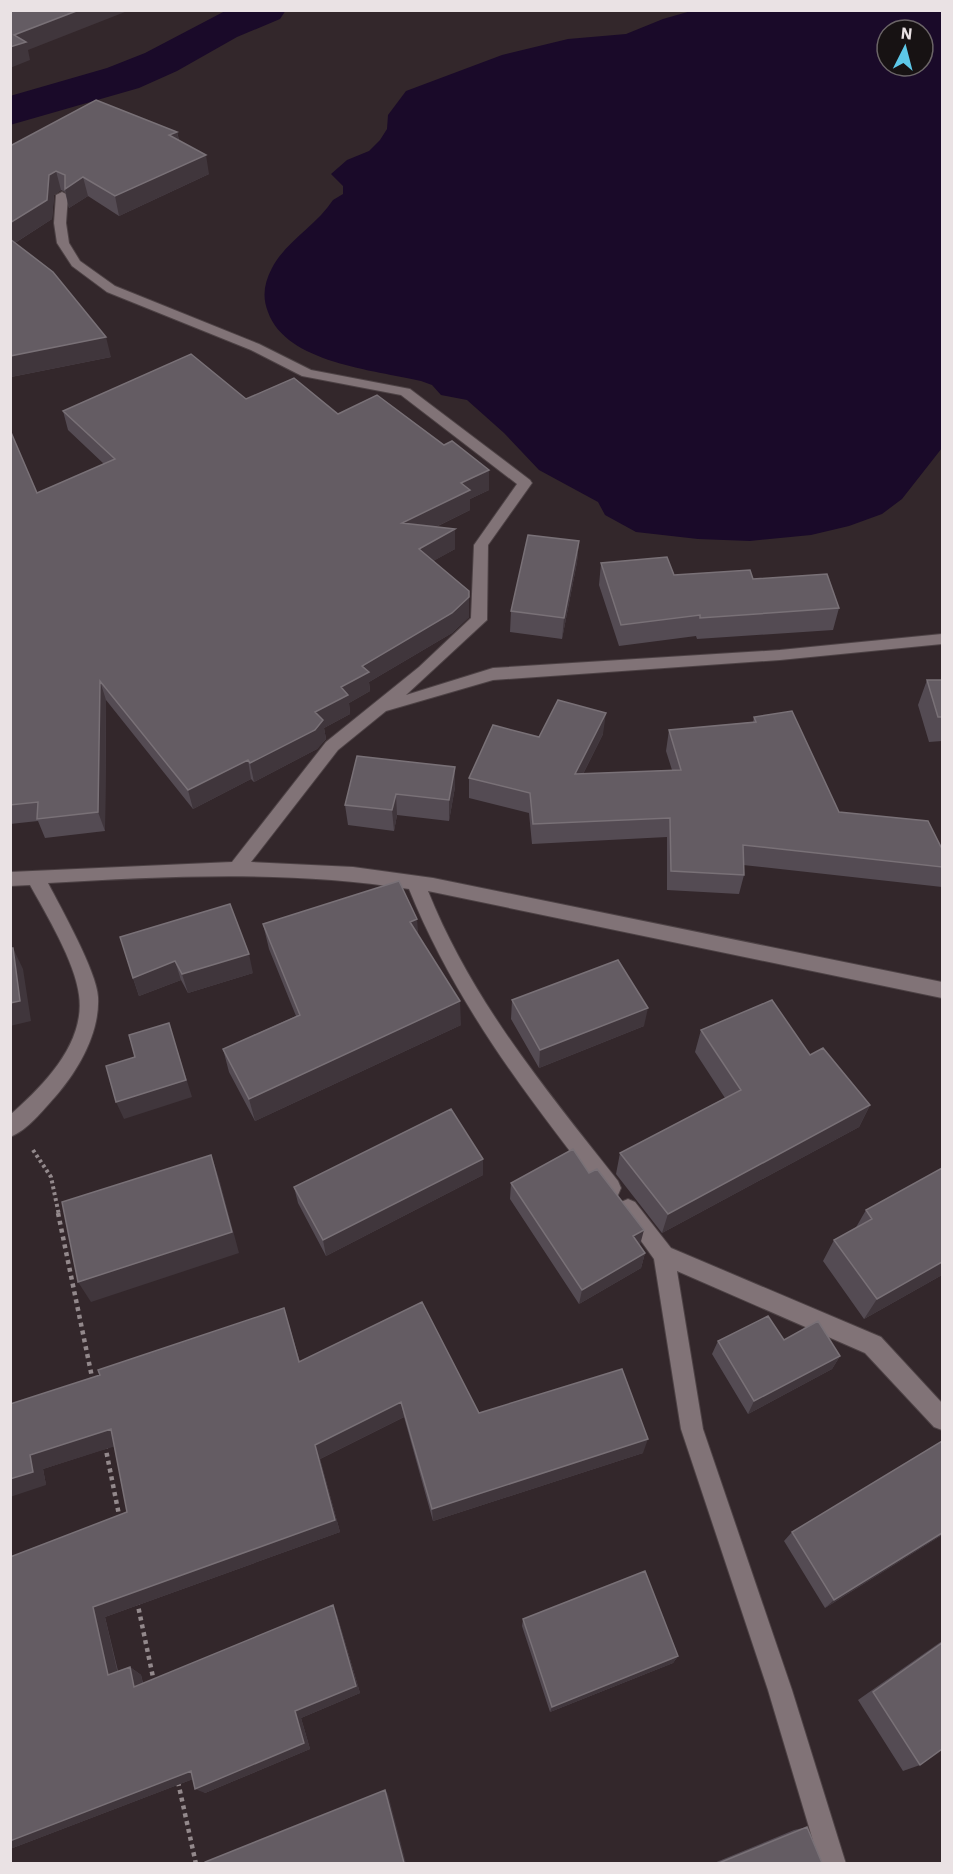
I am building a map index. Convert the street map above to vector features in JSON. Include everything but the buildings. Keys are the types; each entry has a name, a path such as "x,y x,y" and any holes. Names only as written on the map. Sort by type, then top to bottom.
{"street":[{"path":"62,195 60,223 63,243 76,263 111,289 255,347 307,373 373,388 405,392 525,483 481,544 479,620 425,671 332,747 235,871"},
{"path":"378,710 493,674 780,655 942,639"},
{"path":"10,879 114,871 315,871 416,884 555,909 767,956 942,990"},
{"path":"12,1126 33,1108 74,1059 85,1033 89,996 65,931 35,877"},
{"path":"416,884 432,929 483,1022 664,1255 692,1429 780,1690 833,1863"},
{"path":"664,1255 873,1344 942,1419"}],"path":[{"path":"12,1126 51,1177 93,1385"},
{"path":"105,1443 121,1524"},
{"path":"135,1593 155,1684"},
{"path":"176,1774 196,1863"}],"shaded area":[{"path":"691,11 942,11 942,448 902,499 882,514 849,526 811,535 750,541 698,539 636,532 605,515 598,502 539,470 504,433 467,400 441,395 432,385 421,381 357,368 312,353 293,343 278,329 268,312 265,301 266,285 278,258 333,200 343,194 343,186 331,174 347,160 369,151 380,140 387,129 388,115 406,91 502,55 568,39 626,34"}],"waterway":[{"path":"10,111 123,78 161,62 222,28 265,10"}]}
